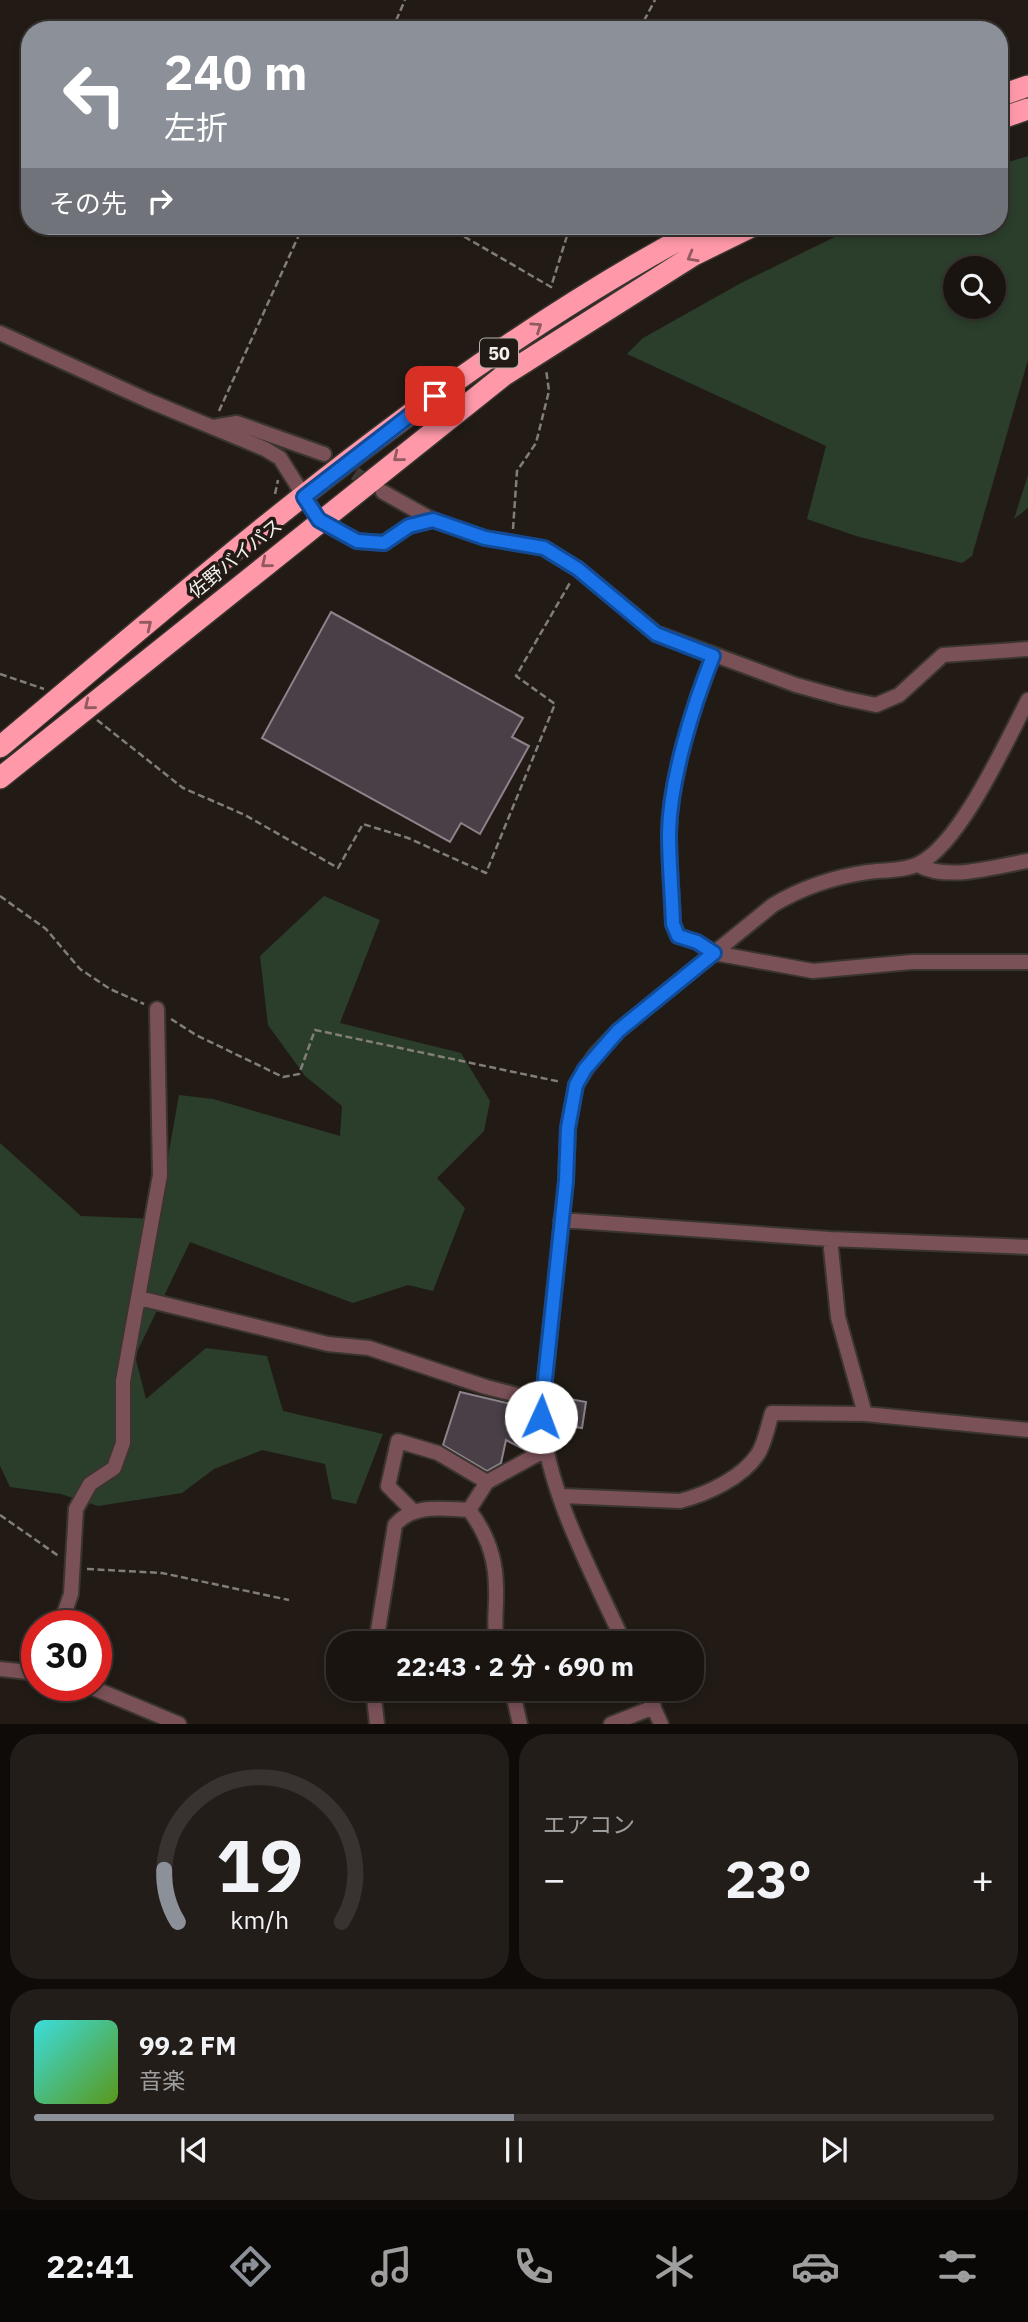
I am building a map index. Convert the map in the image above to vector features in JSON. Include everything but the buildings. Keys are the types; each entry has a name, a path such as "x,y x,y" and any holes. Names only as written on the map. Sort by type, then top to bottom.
{"highway":[{"path":"1008,93 1028,86"},
{"path":"1008,116 1028,109"},
{"name":"佐野バイパス","path":"0,747 304,497 435,396 565,308 690,235"},
{"name":"佐野バイパス","path":"0,778 451,414 541,352 694,255 735,235"}],"street":[{"path":"0,333 280,458 319,520 357,541 384,543 409,526 433,520"},
{"path":"212,427 237,423 324,454"},
{"path":"383,492 433,520 485,538 544,548 578,569 656,634 796,685 876,705 900,695 943,654 1028,649"},
{"path":"713,656 700,689 680,761 669,831 673,924 678,936 697,942 714,953 813,971 912,962 1028,962"},
{"path":"618,1631 584,1557 545,1450 541,1401 568,1128 576,1085 585,1069 618,1031 773,905 794,892 847,875 918,865 934,853 953,831 1028,700"},
{"path":"918,865 928,870 959,872 1028,861"},
{"path":"66,1610 74,1567 76,1509 90,1484 114,1468 123,1443 123,1381 160,1175 157,1009"},
{"path":"561,1220 830,1239 1028,1247"},
{"path":"830,1239 838,1317 865,1414"},
{"path":"139,1298 328,1344 369,1348 486,1387 541,1401"},
{"path":"562,1496 680,1501 697,1497 724,1483 751,1462 759,1452 772,1413 865,1414 1028,1430"},
{"path":"414,1510 388,1486 398,1441 438,1452 487,1482"},
{"path":"470,1510 487,1482 545,1450"},
{"path":"378,1631 392,1536 403,1515 414,1510 470,1510"},
{"path":"470,1510 481,1525 494,1560 497,1591 495,1631"},
{"path":"0,1668 21,1671"},
{"path":"112,1696 179,1724"},
{"path":"374,1701 377,1724"},
{"path":"515,1701 520,1724"},
{"path":"651,1701 661,1724"},
{"path":"611,1724 654,1706"}],"path":[{"path":"395,21 405,0"},
{"path":"644,21 655,0"},
{"path":"212,427 299,235"},
{"path":"461,235 551,287 567,235"},
{"path":"512,542 517,471 536,443 548,391 541,352"},
{"path":"84,709 183,788 245,815 338,868 363,824 408,838 486,873 555,704 516,676 578,569"},
{"path":"0,674 48,690 58,699"},
{"path":"0,896 46,929 80,969 110,989 157,1009 196,1035 283,1077 299,1074 315,1030 576,1085"},
{"path":"0,1516 74,1567 162,1573 289,1600"}],"green space":[{"path":"1028,156 1028,360 972,556 962,563 856,536 807,519 826,446 627,354 643,338 741,283 839,235 1008,235 1008,162"},
{"path":"1028,475 1028,508 1014,519"},
{"path":"324,896 380,920 340,1023 461,1053 490,1101 484,1131 437,1178 465,1208 433,1291 408,1285 353,1303 190,1242 135,1356 146,1399 206,1348 267,1356 283,1411 383,1434 356,1504 332,1499 325,1464 262,1450 214,1469 182,1493 98,1506 61,1494 10,1487 0,1466 0,1143 81,1216 157,1219 179,1095 213,1099 340,1136 342,1106 305,1076 268,1025 260,956"}],"tunnel":[{"path":"337,462 376,487"}],"route":[{"path":"435,396 304,497 319,520 357,541 384,543 409,526 433,520 464,528 485,538 544,548 578,569 656,634 713,656 700,689 680,761 669,831 673,924 678,936 697,942 714,953 618,1031 595,1055 576,1085 568,1128 566,1181 542,1383 541,1417"}]}
